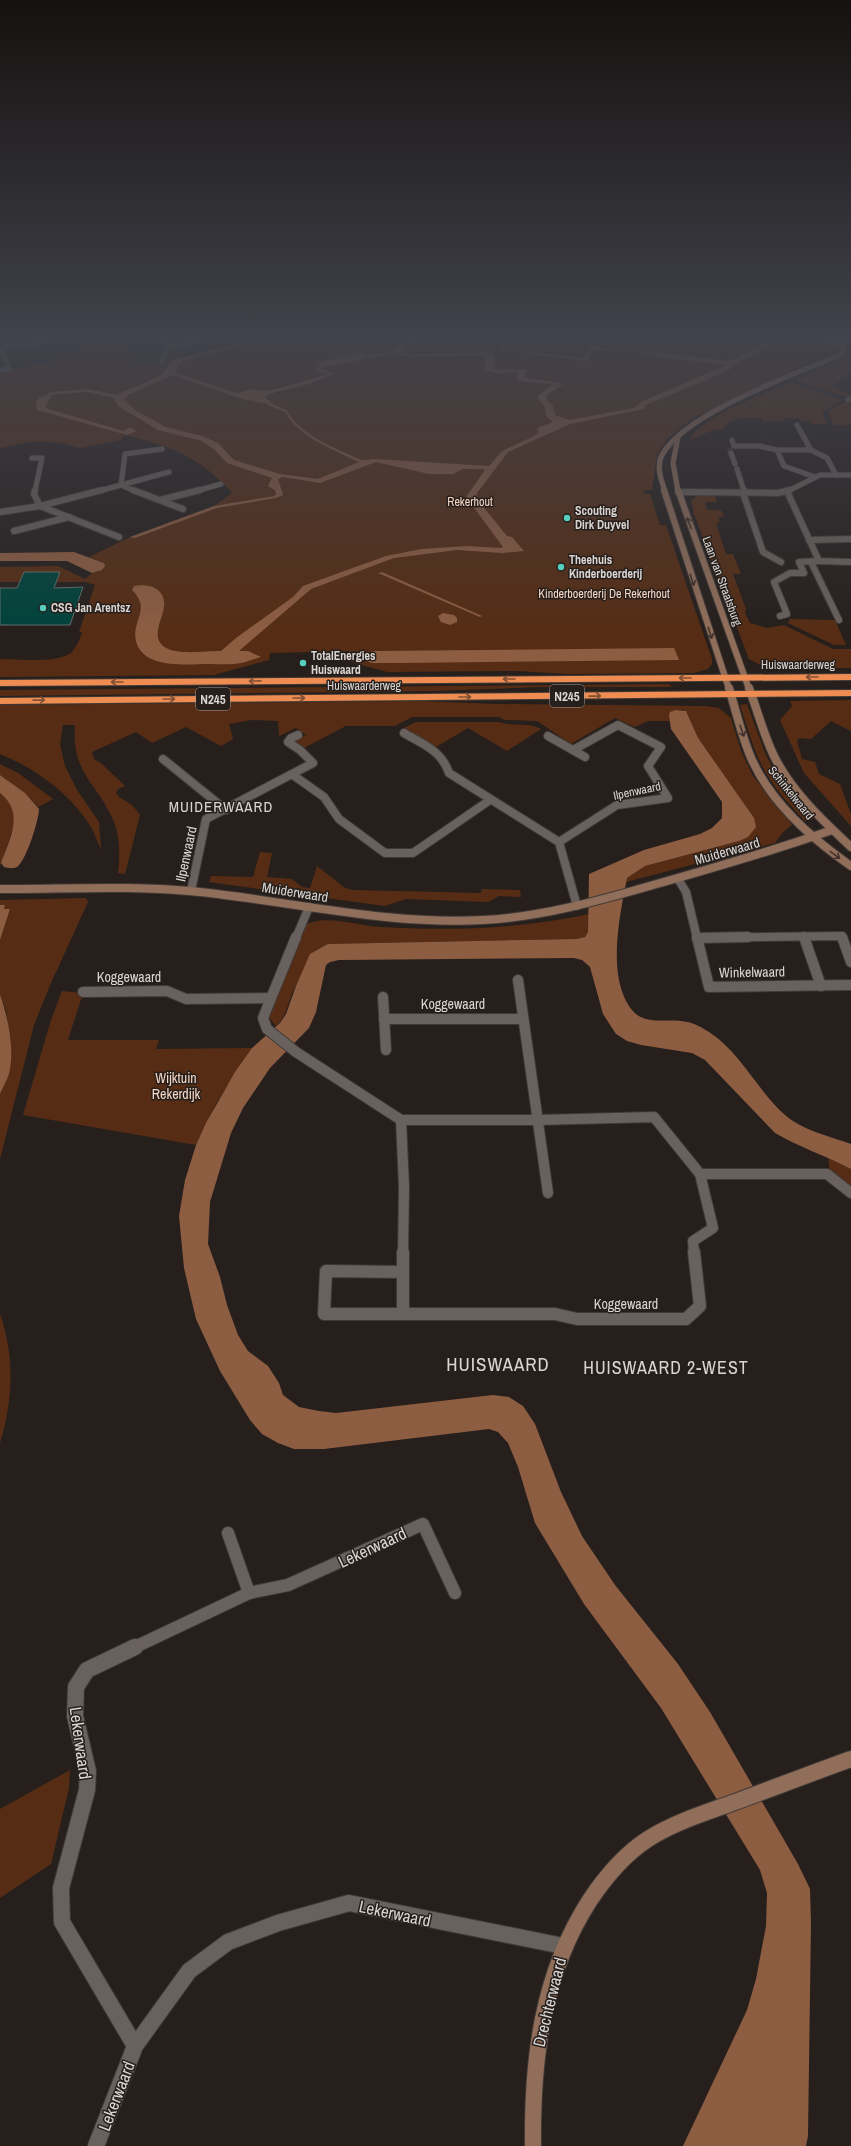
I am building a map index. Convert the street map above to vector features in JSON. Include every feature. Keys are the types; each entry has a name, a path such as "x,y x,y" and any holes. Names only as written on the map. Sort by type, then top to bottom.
{"highway":[{"path":"372,672 392,680"},
{"path":"212,682 244,674"},
{"name":"Huiswaarderweg","path":"0,683 851,677"},
{"name":"Huiswaarderweg","path":"0,701 851,693"}],"street":[{"name":"Laan van Straatsburg","path":"682,433 662,455 659,469 664,492 724,678"},
{"path":"802,433 810,450"},
{"name":"Laan van Straatsburg","path":"678,437 673,472 678,492 746,678"},
{"path":"781,562 763,552 731,447 759,446 776,450 810,450 827,458 836,475"},
{"path":"121,485 124,454 162,449"},
{"path":"776,450 784,466 815,477"},
{"path":"32,458 42,458 34,494 40,506 119,537"},
{"path":"0,512 40,506 169,472"},
{"path":"664,492 778,493 787,491 815,477 851,475"},
{"path":"160,500 221,484"},
{"path":"121,485 183,509"},
{"path":"787,491 819,562"},
{"path":"14,531 69,517"},
{"path":"809,540 851,539"},
{"path":"780,616 787,614 774,582 790,573 804,573 799,562 851,562"},
{"path":"811,562 839,620"},
{"path":"724,678 729,694"},
{"name":"Huiswaarderweg","path":"746,678 752,694"},
{"name":"Schinkelwaard","path":"729,694 752,760 758,772 784,806 813,837 832,854 851,866"},
{"name":"Schinkelwaard","path":"752,694 773,754 780,766 819,818 851,847"},
{"name":"Ilpenwaard","path":"559,842 618,805 668,798 648,766 661,747 618,726 573,750"},
{"path":"404,733 436,752 446,760 449,773 559,842 581,905"},
{"name":"Ilpenwaard","path":"191,892 206,819 293,776 313,763 300,750 288,742 291,738 298,735"},
{"path":"548,736 585,757"},
{"path":"163,759 226,810"},
{"path":"293,776 324,797 339,819 385,853 413,853 490,800"},
{"name":"Muiderwaard","path":"0,889 191,892 385,918 462,921 507,918 581,905 678,878 832,830"},
{"name":"Winkelwaard","path":"678,878 686,892 709,987 850,985"},
{"path":"309,907 263,1018 267,1029 296,1052 329,1076 401,1120 404,1187 402,1272 403,1314"},
{"path":"697,938 842,936 851,962"},
{"path":"804,937 821,986"},
{"path":"518,980 548,1193"},
{"name":"Koggewaard","path":"83,992 168,991 186,1000 270,998"},
{"path":"383,997 386,1050"},
{"name":"Koggewaard","path":"384,1019 523,1019"},
{"name":"Koggewaard","path":"401,1120 537,1120 654,1117 700,1174 713,1228 693,1241 700,1306 686,1319 577,1319 555,1314 324,1314 326,1271 402,1272"},
{"path":"700,1174 827,1174 851,1193"},
{"name":"Lekerwaard","path":"135,2046 62,1922 61,1888 87,1790 88,1771 75,1716 76,1687 87,1670 249,1593 288,1585 423,1524 455,1593"},
{"path":"228,1533 249,1593"},
{"name":"Drechterwaard","path":"533,2146 531,2107 537,2044 547,1994 563,1946 587,1901 626,1856 649,1838 675,1824 851,1759"},
{"name":"Lekerwaard","path":"96,2146 135,2046 189,1971 228,1942 278,1923 350,1903 563,1946"}],"green space":[{"name":"Rekerhout","path":"0,433 674,433 667,439 657,455 652,490 643,490 645,494 650,494 660,525 666,525 712,659 712,664 708,669 694,673 567,674 517,671 387,672 348,661 349,651 270,653 269,660 214,675 0,677 0,659 48,659 66,656 72,652 81,635 82,632 79,632 95,585 86,582 56,582 60,572 24,572 20,582 0,582 0,567 58,566 85,579 92,573 99,571 104,563 89,557 130,537 214,506 232,493 208,470 184,455 157,444 125,435 121,440 80,448 61,443 29,442 0,448"},
{"path":"695,433 705,433 689,441"},
{"path":"699,494 714,494 717,502 705,502 707,510 721,510 724,517 718,517 720,522 716,523 726,554 733,554 741,574 733,574 746,609 745,613 750,623 767,628 784,625 833,649 851,649 851,668 766,668 749,659 694,514 691,501"},
{"path":"790,619 835,620 846,645 834,645 788,623"},
{"path":"669,684 672,687 543,687 434,691 0,696 0,690"},
{"path":"851,700 851,731 831,721 811,739 799,738 797,741 802,759 815,762 819,774 840,784 851,814 851,826 804,773 780,720 792,706 790,701"},
{"path":"421,701 495,704 705,706 719,708 731,718 741,751 753,776 792,825 784,831 775,843 626,882 627,878 645,866 739,841 690,720 686,711 683,710 677,710 671,714 669,716 670,721 648,721 635,727 615,718 571,744 537,721 505,720 499,717 412,717 395,726 346,726 302,749 292,742 306,735 296,728 279,736 278,721 252,720 229,724 233,739 221,746 186,727 152,743 136,732 92,752 94,759 101,763 125,786 118,789 116,793 119,797 132,805 140,815 125,874 118,873 119,847 114,822 101,797 81,767 75,742 75,725 63,725 60,744 65,766 77,790 99,822 101,849 89,824 72,802 50,783 26,766 0,754 0,705"},
{"path":"747,704 765,753 773,769 813,819 805,821 781,794 763,768 755,750 740,705"},
{"path":"416,722 499,722 531,726 541,729 507,751 468,728 436,747 404,728"},
{"path":"0,764 18,773 53,799 38,807 25,793 0,775"},
{"path":"0,793 7,799 11,806 15,823 0,866"},
{"path":"260,852 272,853 267,877 292,879 302,887 310,888 317,866 345,888 353,890 481,893 482,889 520,890 521,897 499,896 488,902 406,899 385,906 209,882 211,876 253,877"},
{"path":"86,898 88,902 51,983 34,1025 0,1159 0,1094 9,1074 11,1041 6,1011 0,994 0,940 10,909 4,909 5,905 0,905 0,900"},
{"path":"589,914 588,932 585,937 576,939 328,944 298,981 280,1022 276,1026 267,1015 304,926 312,922 331,920 380,927 459,929 538,923"},
{"name":"Wijktuin Rekerdijk","path":"62,991 83,993 68,1040 159,1040 156,1049 252,1048 217,1102 196,1145 23,1115 51,1020"},
{"path":"828,1156 851,1169 851,1189 834,1173 830,1173"},
{"path":"0,1314 5,1330 10,1362 10,1395 8,1411 0,1443"},
{"path":"70,1770 69,1788 51,1864 0,1898 0,1809"}],"shaded area":[{"path":"120,433 131,433 127,435"},
{"path":"171,433 191,433 202,436 218,443 234,460 280,474 318,479 364,460 375,459 489,466 502,451 537,433 550,433 508,452 477,493 476,498 507,536 512,537 524,551 502,553 457,550 394,558 311,589 239,651 248,651 261,657 237,664 167,663 147,657 140,650 136,641 136,627 141,609 138,597 132,590 134,586 150,586 159,591 162,595 164,606 158,628 158,639 166,648 185,652 221,651 236,638 293,597 303,586 386,556 421,549 467,546 503,547 466,497 485,470 463,469 453,474 429,474 376,462 320,483 283,477 278,479 283,495 276,498 217,508 135,538 130,537 214,506 274,496 276,494 275,490 268,486 272,478 227,463 216,451 202,441"},
{"path":"74,552 104,563 105,566 102,570 92,573 67,561 0,561 0,553"},
{"path":"382,572 482,616 480,617 378,573"},
{"path":"443,613 454,615 457,618 457,622 450,625 441,622 438,616"},
{"path":"674,648 679,660 372,663 357,658 373,651"},
{"path":"676,710 686,711 698,738 754,818 756,827 748,837 739,841 645,866 627,878 621,909 617,943 618,977 622,992 629,1006 641,1017 655,1020 690,1023 709,1032 730,1050 785,1115 799,1125 808,1129 851,1144 851,1169 793,1143 775,1133 705,1060 692,1053 641,1045 627,1041 616,1034 603,1014 590,967 582,960 574,958 339,960 330,962 326,965 316,1012 309,1028 270,1068 243,1108 231,1133 210,1202 208,1244 238,1335 248,1351 268,1366 279,1383 283,1395 299,1407 336,1413 493,1395 509,1397 523,1406 535,1424 561,1492 582,1536 615,1585 678,1664 710,1712 798,1864 810,1889 811,1922 808,2136 806,2146 683,2146 747,2010 756,1979 766,1926 767,1893 760,1870 661,1708 584,1604 535,1523 518,1467 508,1443 498,1432 489,1429 324,1449 294,1449 278,1443 262,1434 250,1420 220,1371 196,1319 184,1268 179,1216 185,1180 196,1145 206,1123 235,1072 252,1048 280,1023 286,1014 310,954 328,944 576,939 585,937 588,932 589,874 644,850 700,834 712,828 722,818 722,802 671,729 669,716 670,712"},
{"path":"0,775 25,793 39,809 28,849 21,863 14,868 4,867 1,863 11,835 14,817 8,801 0,793"},
{"path":"0,905 5,905 4,909 10,909 0,940"},
{"path":"0,994 10,1033 11,1064 9,1074 0,1094"}],"building":[{"name":"CSG Jan Arentsz","path":"24,572 60,572 54,588 83,587 70,625 0,625 0,588 17,588"}],"waterway":[{"path":"306,433 320,442 364,463"}],"tunnel":[{"path":"729,448 731,453"}],"place":[{"name":"Scouting Dirk Duyvel","path":"567,518"},
{"name":"Theehuis Kinderboerderij","path":"561,567"},
{"name":"CSG Jan Arentsz","path":"43,608"},
{"name":"TotalEnergies Huiswaard","path":"303,663"}],"district":[{"name":"MUIDERWAARD","path":"221,806"},
{"name":"HUISWAARD","path":"498,1364"},
{"name":"HUISWAARD 2-WEST","path":"666,1367"}],"park label":[{"name":"Kinderboerderij De Rekerhout","path":"604,594"}]}
